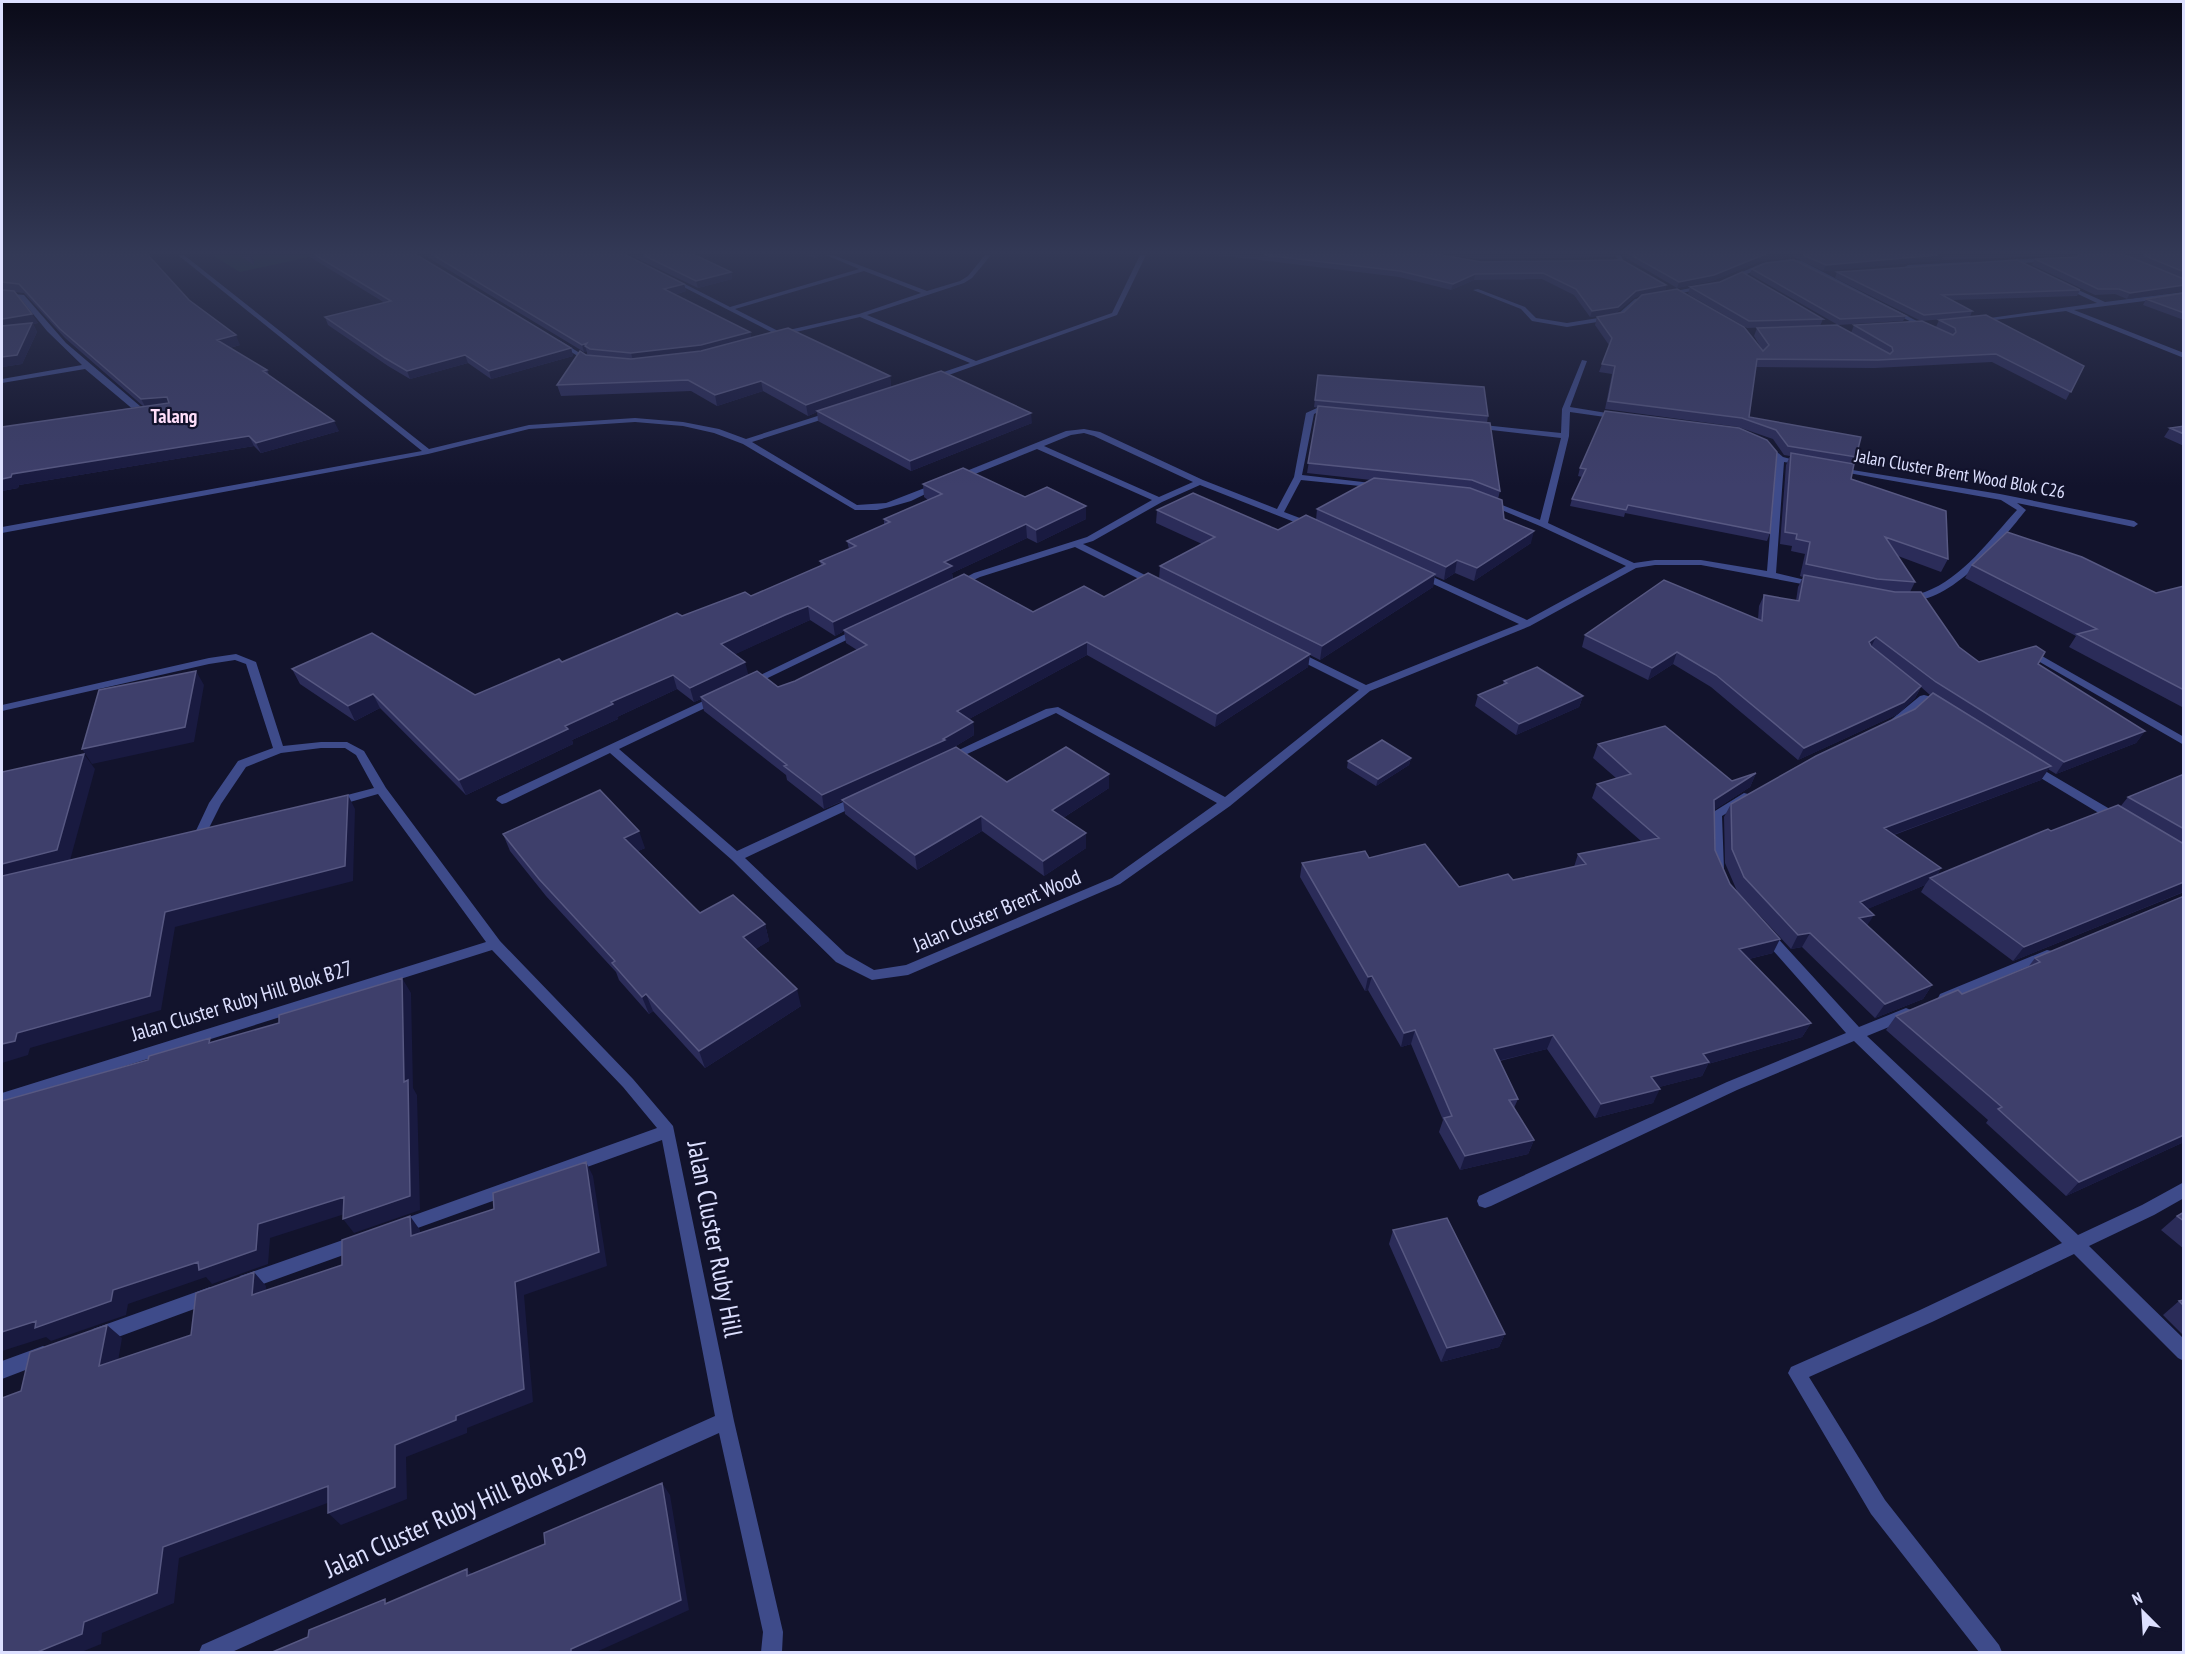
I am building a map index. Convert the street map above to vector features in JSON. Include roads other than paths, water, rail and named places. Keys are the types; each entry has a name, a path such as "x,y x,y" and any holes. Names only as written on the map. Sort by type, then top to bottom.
{"street":[{"path":"49,332 86,367 148,413 133,416"},
{"path":"278,332 428,452"},
{"path":"769,338 788,332"},
{"path":"902,332 977,364"},
{"path":"922,383 1065,332"},
{"path":"2124,332 2184,356"},
{"path":"549,337 597,363"},
{"path":"1543,524 1565,436 1566,409 1584,361"},
{"path":"2,381 86,367"},
{"path":"746,442 845,409"},
{"path":"1566,409 1630,418"},
{"path":"1280,511 1298,477 1310,413 1321,410 1344,412"},
{"path":"2,530 428,452 529,427 635,420 683,424 716,431 746,442 855,507 869,510 889,506 1075,432 1090,431 1200,482 1280,511 1323,531"},
{"path":"1461,425 1565,436"},
{"path":"1038,446 1159,500"},
{"path":"1771,576 1780,459 1772,447"},
{"path":"1780,459 1815,465"},
{"name":"Jalan Cluster Brent Wood Blok C26","path":"1826,467 2004,498 2134,524"},
{"path":"1298,477 1388,486"},
{"path":"946,590 977,575 1076,544 1159,500 1200,482"},
{"path":"1902,598 1924,598 1954,581 2022,510 2004,498"},
{"path":"1479,500 1543,524 1633,566"},
{"path":"1076,544 1162,587"},
{"name":"Jalan Cluster Brent Wood","path":"611,748 736,857 841,958 872,975 908,970 1116,881 1226,802 1366,689 1527,624 1633,566 1655,561 1688,561 1830,588"},
{"path":"1409,570 1527,624"},
{"path":"737,689 873,624"},
{"path":"1280,646 1366,689"},
{"path":"2035,656 2181,738"},
{"path":"2,708 209,661 236,657 251,662 279,750"},
{"path":"502,800 727,694"},
{"path":"1883,727 1903,718 1924,697"},
{"path":"940,762 1050,711 1058,710 1226,802"},
{"name":"Jalan Cluster Ruby Hill","path":"199,837 215,803 237,769 253,759 279,750 347,745 360,753 381,790 495,944 628,1083 668,1131 725,1421 773,1632 772,1653"},
{"path":"2015,757 2125,824"},
{"path":"1724,884 1717,862 1716,814 1760,788"},
{"path":"324,805 381,790"},
{"path":"736,857 865,797"},
{"path":"1761,929 1857,1035 2184,1352"},
{"name":"Jalan Cluster Ruby Hill Blok B27","path":"2,1099 495,944"},
{"path":"1485,1201 1732,1086 2063,948"},
{"path":"390,1230 668,1131"},
{"path":"1992,1653 1878,1507 1797,1373 1926,1316 2184,1189"},
{"path":"79,1342 368,1239"},
{"path":"2,1370 57,1350"},
{"name":"Jalan Cluster Ruby Hill Blok B29","path":"209,1653 725,1421"}],"district":[{"name":"Talang","path":"174,416"}]}
